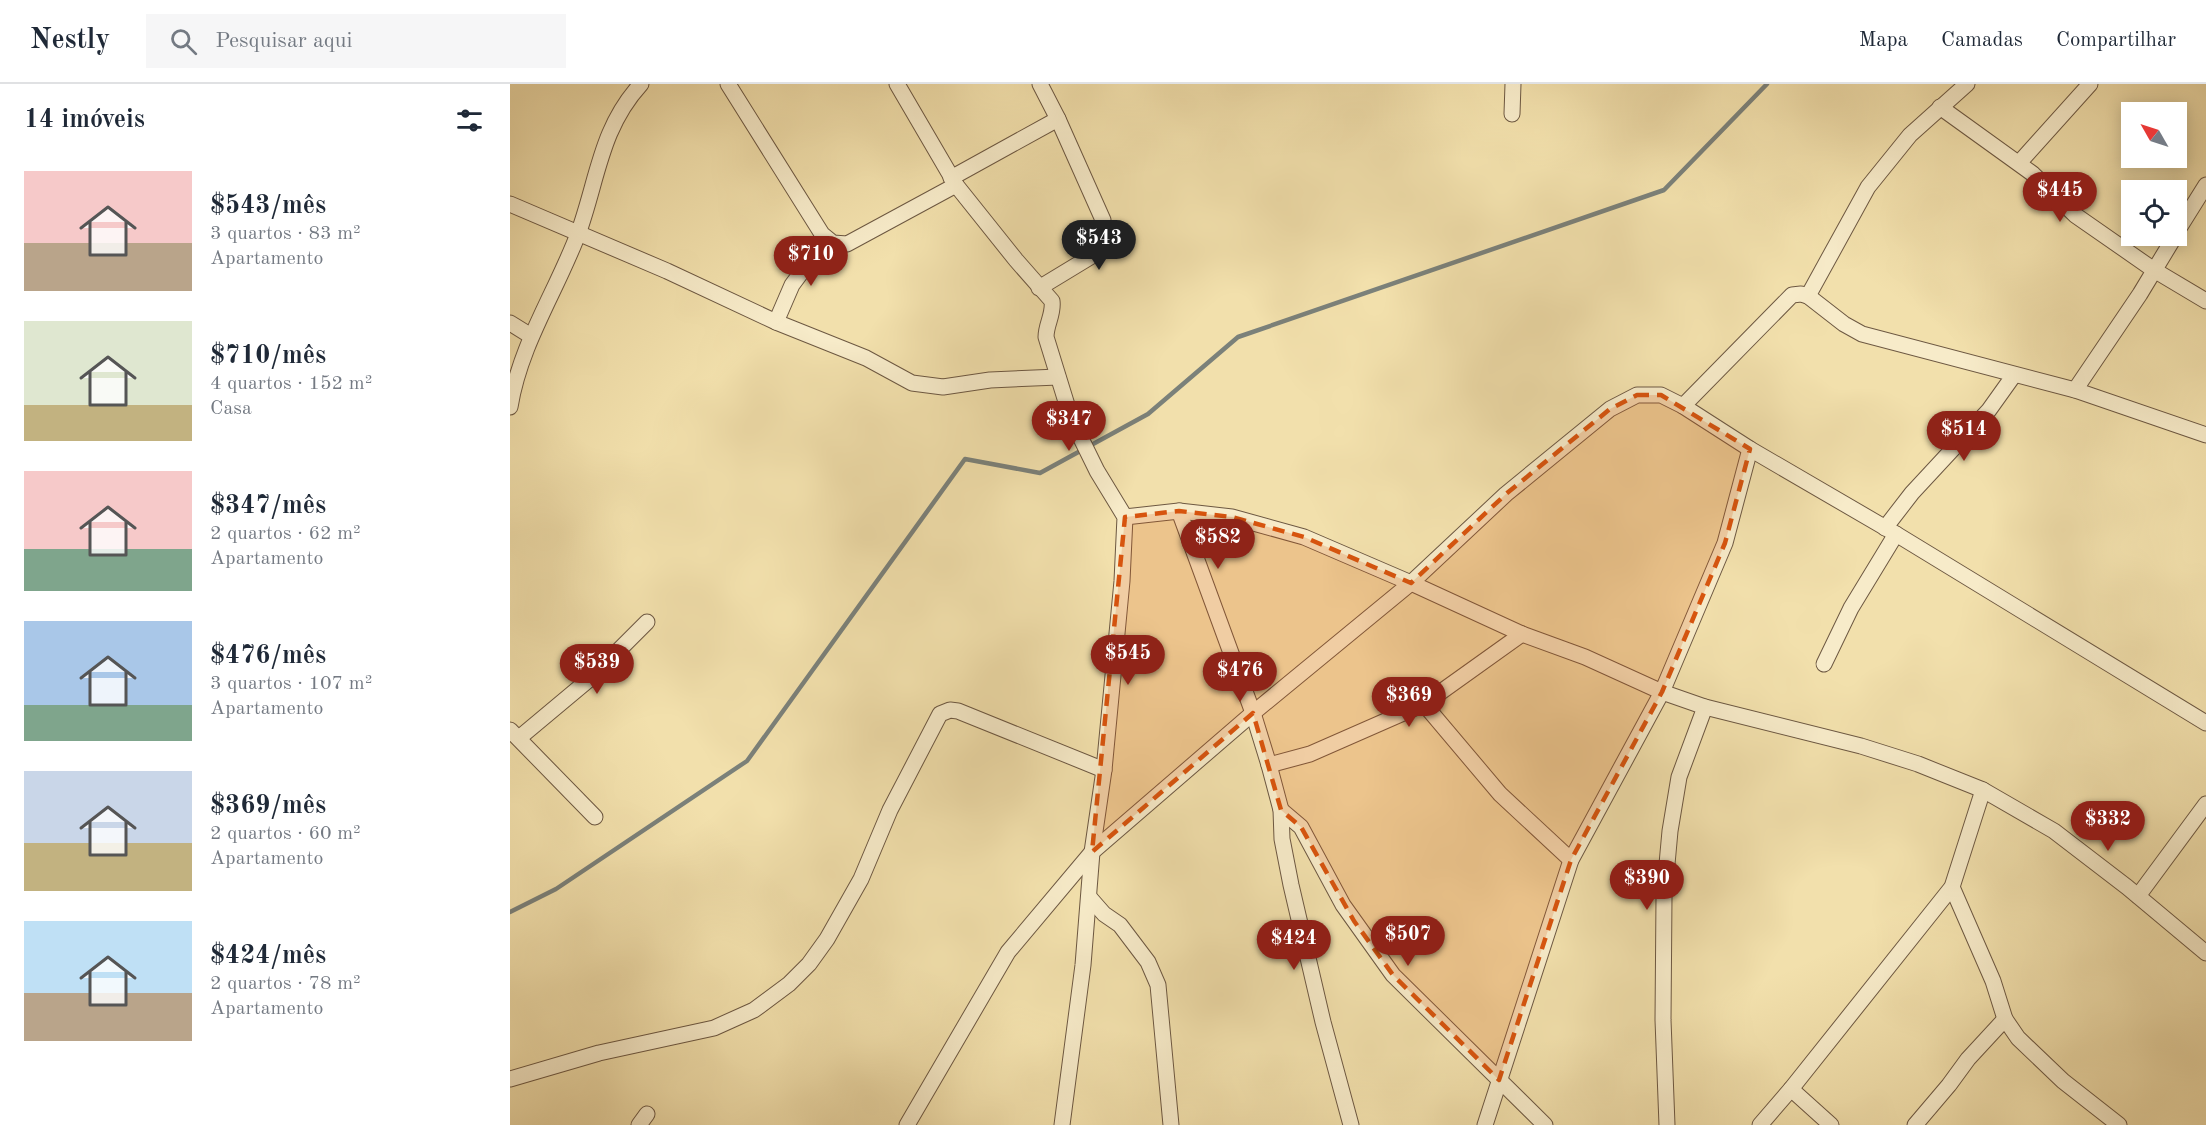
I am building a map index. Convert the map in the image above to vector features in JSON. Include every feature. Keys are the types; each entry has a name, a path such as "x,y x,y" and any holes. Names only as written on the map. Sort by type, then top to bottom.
{"street":[{"path":"510,407 531,336 556,288 579,232 608,133 628,99 641,84"},
{"path":"728,84 822,234 833,243"},
{"path":"897,84 953,182 1052,301 1052,316 1046,330 1046,337 1071,418 1097,471 1125,517 1122,580 1104,770 1092,852 1090,898 1062,1125"},
{"path":"1039,288 1095,254 1104,240 1103,220 1040,84"},
{"path":"1512,114 1513,84"},
{"path":"1808,296 1868,187 1910,135 1966,84"},
{"path":"2019,163 2090,84"},
{"path":"1940,107 2033,174 2075,215 2154,270 2206,301"},
{"path":"776,322 792,285 808,262 833,243 847,243 1058,119"},
{"path":"2187,216 2206,185"},
{"path":"510,204 579,232 776,322 866,358 912,382 943,387 990,380 1058,377"},
{"path":"2075,390 2169,246"},
{"path":"1683,406 1792,295 1801,294 1808,296 1844,324 1862,334 2075,390 2206,435"},
{"path":"510,323 531,336"},
{"path":"1824,664 1912,493 1989,410 2014,375"},
{"path":"907,1125 1008,952 1092,852 1253,713 1412,583 1506,494 1610,409 1637,395 1662,395 1683,406 1750,449 1891,531 2206,723"},
{"path":"1485,1125 1571,860 1662,692 1725,543 1750,449"},
{"path":"1125,517 1179,511 1232,518 1305,537 1522,634 1585,657 1662,692 1705,707 1861,746 1918,764 1983,790 2054,831 2138,896 2206,953"},
{"path":"1179,511 1253,713 1269,765 1281,810 1282,839 1323,1022 1351,1125"},
{"path":"595,817 514,734 592,677 647,622"},
{"path":"1269,765 1310,754 1424,704 1522,634"},
{"path":"1424,704 1487,781 1571,860"},
{"path":"1667,1125 1663,1010 1664,897 1670,831 1679,777 1705,707"},
{"path":"510,1078 599,1053 714,1028 754,1010 789,984 809,964 827,939 861,879 890,810 940,714 950,710 958,711 1104,770"},
{"path":"1760,1125 1952,887 1983,790"},
{"path":"2138,896 2206,804"},
{"path":"1281,810 1301,827 1343,905 1393,975 1545,1125"},
{"path":"1952,887 1993,981 2006,1019 2019,1038 2039,1059 2119,1125"},
{"path":"1090,898 1104,914 1120,925 1148,962 1158,985 1171,1125"},
{"path":"1915,1125 1968,1059 2006,1019"},
{"path":"1791,1089 1832,1125"},
{"path":"1066,1097 1074,1125"}],"highlighted area":[{"path":"1637,395 1661,395 1750,449 1725,543 1662,692 1571,860 1499,1080 1393,975 1354,921 1301,827 1281,810 1253,713 1092,852 1125,517 1179,511 1232,517 1304,537 1411,583 1506,494 1610,409"}],"waterway":[{"path":"510,912 556,889 747,761 965,459 1040,473 1148,414 1238,337 1664,190 1767,84"}]}
